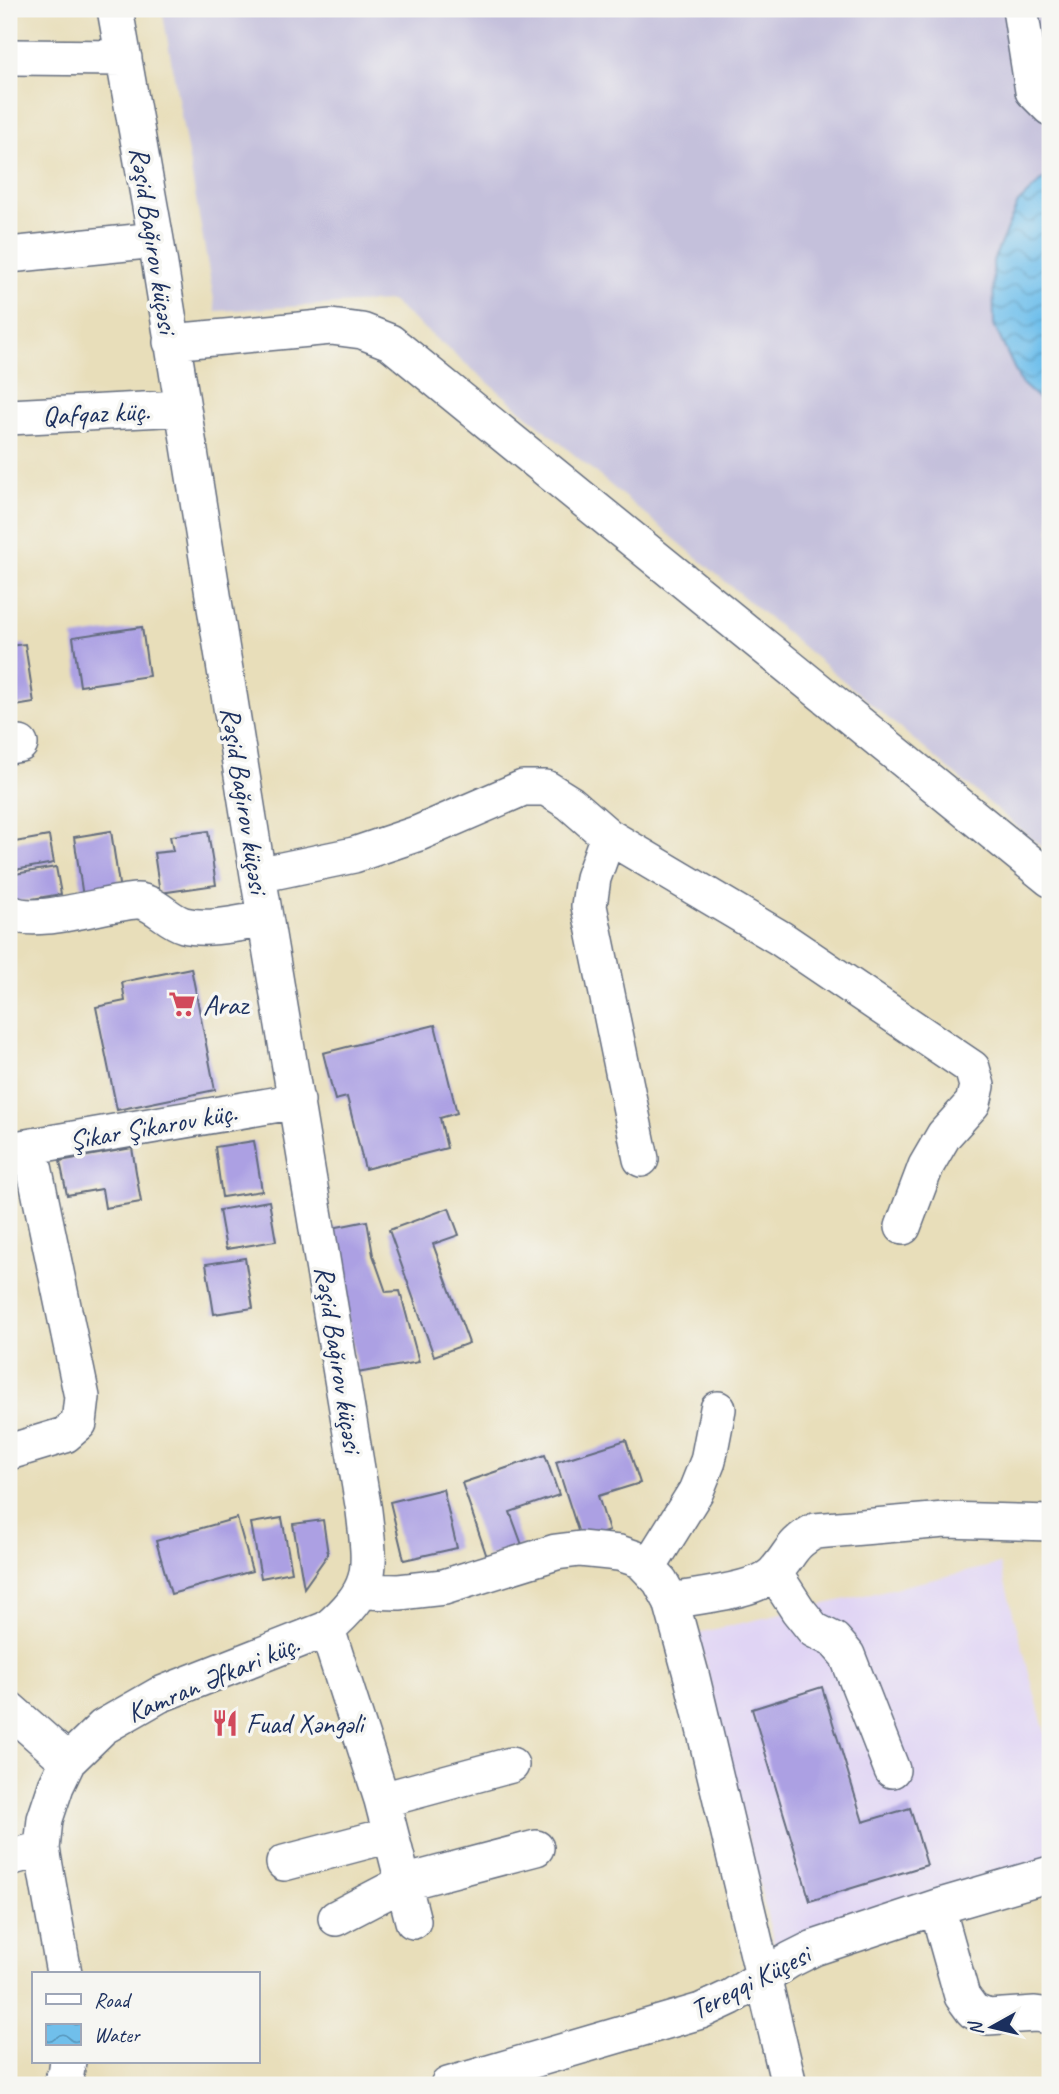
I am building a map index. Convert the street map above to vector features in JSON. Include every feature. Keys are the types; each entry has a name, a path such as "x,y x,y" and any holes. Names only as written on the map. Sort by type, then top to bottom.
{"street":[{"name":"Rəşid Bağırov küçəsi","path":"115,9 156,240 364,1511 369,1550 363,1591"},
{"path":"1020,9 1033,91 1050,108"},
{"path":"9,57 124,58"},
{"path":"9,255 156,240"},
{"path":"171,342 331,327 362,331 390,342 1050,879"},
{"name":"Qafqaz küç.","path":"9,417 182,408"},
{"path":"258,875 354,855 419,833 523,788 546,788 570,803 608,836 780,938 972,1068 977,1086 973,1103 944,1135 926,1166 902,1227"},
{"path":"608,836 593,878 589,906 641,1159"},
{"path":"9,912 18,917 59,915 111,903 141,901 184,925 215,926 265,919"},
{"name":"Şikar Şikarov küç.","path":"20,1148 297,1101"},
{"path":"9,1452 65,1435 79,1423 82,1397 20,1148"},
{"path":"648,1568 696,1491 708,1461 718,1409"},
{"path":"671,1601 759,1584 774,1573 798,1540 815,1531 945,1520 1050,1523"},
{"path":"363,1591 399,1592 444,1587 556,1552 580,1549 619,1553 640,1560 660,1581 671,1601 691,1678 789,2085"},
{"path":"774,1573 798,1611 814,1630 834,1640 847,1655 892,1770"},
{"name":"Kamran Əfkari küç.","path":"64,1972 25,1854 45,1819 68,1761 103,1727 159,1695 327,1629 346,1612 363,1591"},
{"path":"327,1629 382,1800 413,1921"},
{"path":"9,1709 68,1761"},
{"path":"382,1800 511,1765"},
{"path":"284,1863 390,1835"},
{"path":"336,1919 403,1883 536,1848"},
{"name":"Tereqqi Küçesi","path":"448,2085 701,2011 731,1997 814,1948 937,1907 1050,1874"},
{"path":"937,1907 962,1996 973,2011 988,2017 1035,2014 1050,2016"}],"shaded area":[{"path":"162,9 1050,9 1050,854 391,301 216,311"},
{"path":"1000,1564 1050,1751 1050,1857 774,1944 698,1633"}],"water":[{"path":"1050,173 1050,409 1021,383 994,325 993,261 1018,203"}],"building":[{"path":"142,627 149,676 80,686 73,637"},
{"path":"25,644 34,703 9,707 9,646"},
{"path":"111,831 120,891 83,897 74,837"},
{"path":"208,831 216,885 160,893 154,853 173,851 170,836"},
{"path":"49,836 54,863 9,871 9,843"},
{"path":"56,867 61,894 9,903 9,875"},
{"path":"191,968 215,1090 117,1110 96,1007 125,1001 122,982"},
{"path":"435,1025 457,1113 440,1118 447,1148 365,1169 347,1097 335,1100 323,1053"},
{"path":"254,1141 262,1191 222,1197 215,1147"},
{"path":"132,1148 141,1202 105,1208 102,1189 67,1195 60,1161"},
{"path":"269,1201 276,1241 226,1249 219,1210"},
{"path":"449,1208 459,1235 433,1244 469,1343 434,1356 389,1230"},
{"path":"367,1221 373,1255 386,1292 400,1291 419,1362 357,1373 332,1228"},
{"path":"245,1258 253,1308 214,1314 206,1264"},
{"path":"626,1440 640,1483 598,1496 609,1531 581,1540 556,1462"},
{"path":"545,1455 559,1495 510,1512 522,1545 487,1557 462,1483"},
{"path":"443,1489 457,1548 404,1560 390,1502"},
{"path":"237,1518 252,1571 171,1594 156,1541"},
{"path":"282,1518 292,1572 261,1578 251,1523"},
{"path":"323,1520 328,1554 304,1588 293,1524"},
{"path":"822,1687 863,1822 910,1808 927,1865 810,1901 752,1709"}],"place":[{"name":"Araz","path":"182,1004"},
{"name":"Fuad Xəngəli","path":"225,1723"}]}
